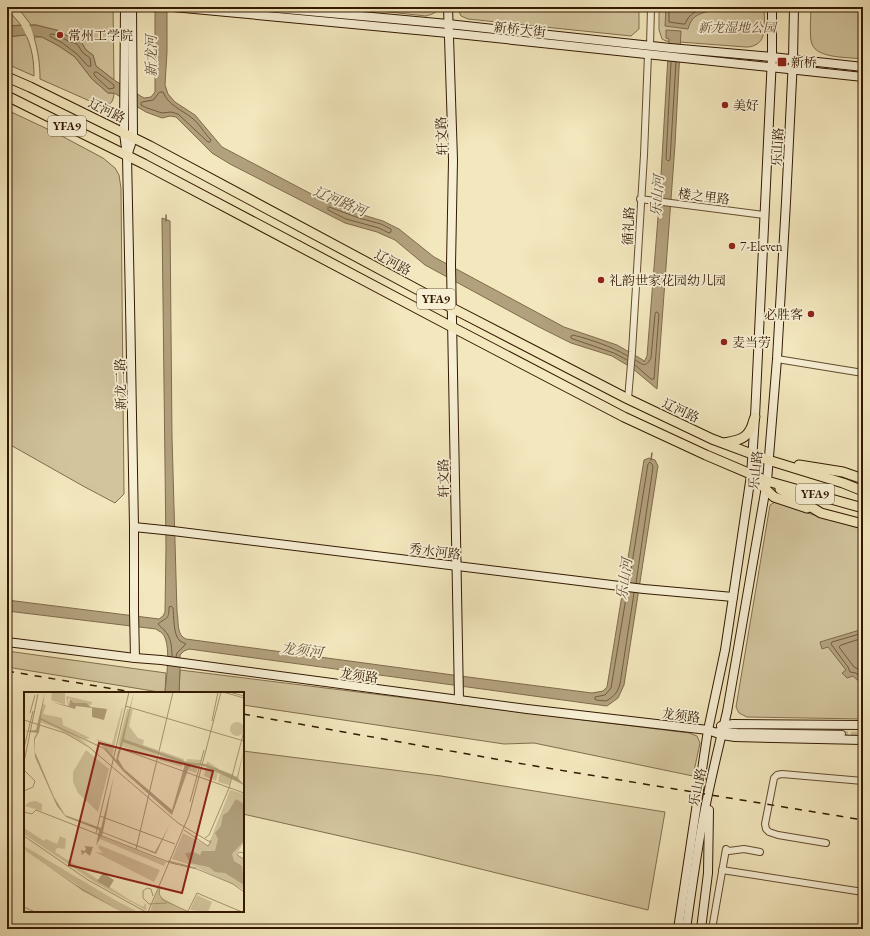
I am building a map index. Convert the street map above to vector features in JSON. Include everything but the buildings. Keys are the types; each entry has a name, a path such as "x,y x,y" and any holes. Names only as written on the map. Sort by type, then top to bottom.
{"main road":[{"name":"辽河路","path":"7,77 133,138 452,308 628,399 712,439 768,460 843,483 863,491"},
{"name":"YFA9","path":"7,96 281,236 624,417 751,475 766,485 863,508"},
{"path":"723,443 738,440 744,437 750,430 755,417"},
{"path":"768,460 843,472 863,479"},
{"path":"766,485 798,498 821,513 863,524"}],"street":[{"path":"125,7 128,106 124,134 127,156"},
{"path":"128,85 132,7"},
{"name":"新桥大街","path":"173,7 448,33 648,54 670,52 772,57 863,67"},
{"name":"新桥大街","path":"264,7 448,24 650,46 670,52"},
{"name":"轩文路","path":"448,7 453,160 451,265 459,700"},
{"name":"乐山路","path":"678,929 708,730 725,650 751,475 772,57 772,7"},
{"name":"乐山路","path":"686,929 706,800 727,712 766,485 777,359 793,69 794,7"},
{"path":"650,46 651,8"},
{"name":"循礼路","path":"628,399 632,352 648,54"},
{"name":"新桥大街","path":"690,54 717,62 863,77"},
{"path":"127,156 133,138 128,106"},
{"name":"新龙二路","path":"127,156 135,658"},
{"name":"楼之里路","path":"640,199 764,214"},
{"path":"777,359 863,373"},
{"name":"秀水河路","path":"134,527 540,577 644,589 733,597"},
{"name":"龙须路","path":"7,642 161,660 459,700 723,731 735,737 863,740"},
{"name":"龙须路","path":"723,731 733,724 863,725"},
{"path":"723,731 842,734"},
{"path":"701,929 708,873 709,817 712,774"},
{"path":"826,843 778,835 769,832 765,824 774,778 777,775 782,774 863,781"},
{"path":"712,929 726,849 744,849 760,852"},
{"path":"722,870 863,892"}],"green space":[{"path":"16,7 113,7 114,80 96,66 93,55 86,50 80,40 69,37 60,31 31,25"},
{"path":"343,7 439,7 435,12 426,16"},
{"path":"457,7 639,7 639,29 631,36 468,19 461,16"},
{"name":"新龙湿地公园","path":"659,7 764,7 764,34 759,42 754,46 749,47 666,41 662,39 659,30"},
{"name":"新龙湿地公园","path":"811,7 863,7 863,59 827,55 815,49 811,41"},
{"path":"8,10 21,25 7,26"},
{"path":"26,35 33,60 34,76 7,64 7,37"},
{"path":"34,37 42,37 75,57 92,79 108,93 114,93 113,99 109,105 101,106 40,79 40,68"},
{"path":"7,110 58,134 103,158 115,168 119,175 121,188 124,494 115,503 7,443"},
{"path":"775,502 863,529 863,719 747,717 739,713 736,707 770,505"},
{"path":"7,651 166,673 165,692 159,692 7,667"},
{"path":"180,670 689,733 697,736 700,743 693,776 534,743 504,744 244,705 244,692 179,692"},
{"path":"244,751 441,776 665,812 648,910 415,853 244,814"}],"water":[{"path":"155,7 167,7 165,85 168,94 175,102 195,115 222,147 319,198 383,221 399,229 434,257 564,327 617,345 644,362 647,356 660,192 669,39 666,38 666,30 681,31 675,145 657,389 632,368 612,356 571,343 425,265 395,240 377,232 345,223 230,164 212,153 176,117 170,116 162,118 146,112 114,93 108,93 92,79 75,57 59,46 42,37 24,35 7,37 7,26 36,25 60,31 69,37 80,40 86,50 93,55 96,66 114,80 144,98 151,97 155,92"},
{"path":"666,7 717,7 696,16 690,23 688,29 665,26"},
{"path":"162,218 170,221 172,437 177,612 179,631 186,639 592,693 603,691 607,687 644,460 649,458 655,460 658,466 624,685 618,698 607,706 189,649 180,655 179,692 165,692 168,662 167,645 162,633 156,629 7,611 7,600 159,619 165,612 166,547"},
{"path":"863,629 863,685 853,676 847,678 842,673 846,670 828,647 822,649 820,642"}],"pier":[{"path":"20,23 28,23 34,38 27,37"}],"waterway":[{"path":"166,215 166,221"},
{"name":"乐山河","path":"651,460 652,453"}],"tunnel":[{"path":"842,734 863,735"}],"railway":[{"path":"7,671 132,692"},
{"path":"244,714 529,765 863,820"}],"place":[{"name":"常州工学院","path":"60,35"},
{"name":"新桥","path":"782,62"},
{"name":"美好","path":"725,105"},
{"name":"7-Eleven","path":"732,246"},
{"name":"礼韵世家花园幼儿园","path":"601,280"},
{"name":"必胜客","path":"811,314"},
{"name":"麦当劳","path":"724,342"}],"water label":[{"name":"新龙河","path":"151,56"},
{"name":"辽河路河","path":"340,201"},
{"name":"龙须河","path":"302,650"}]}
